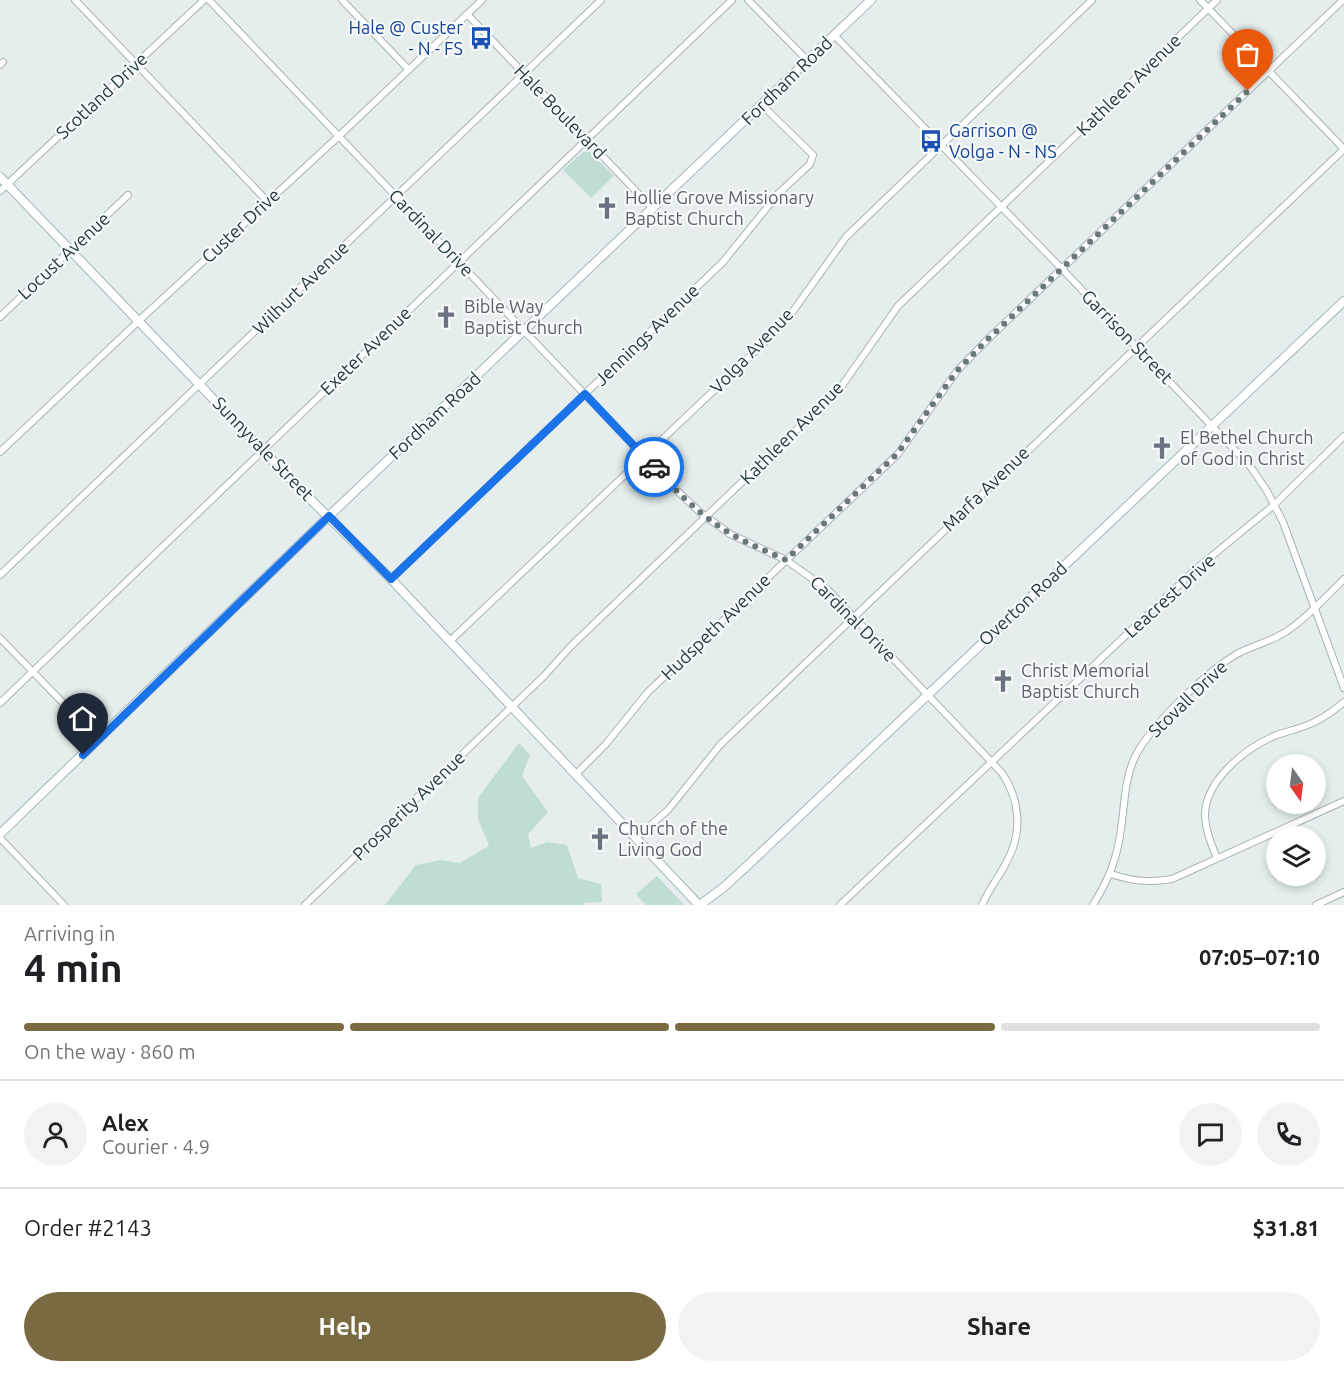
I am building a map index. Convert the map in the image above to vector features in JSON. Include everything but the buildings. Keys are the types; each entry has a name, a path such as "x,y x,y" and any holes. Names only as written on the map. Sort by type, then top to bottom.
{"street":[{"path":"75,0 268,202"},
{"name":"Scotland Drive","path":"0,191 204,0"},
{"name":"Cardinal Drive","path":"209,0 674,488 706,517 743,541 786,560 822,585 992,763 1011,787 1018,816 1018,830 1007,862 982,905"},
{"name":"Custer Drive","path":"0,452 482,0"},
{"name":"Wilhurt Avenue","path":"0,575 601,0"},
{"name":"Exeter Avenue","path":"0,703 732,0"},
{"path":"748,0 808,61"},
{"name":"Fordham Road","path":"0,836 329,516 871,0"},
{"name":"Volga Avenue","path":"450,641 780,326 837,246 1092,0"},
{"path":"1200,0 1344,149"},
{"name":"Kathleen Avenue","path":"512,707 571,646 842,387 898,306 1217,0"},
{"name":"Hudspeth Avenue","path":"576,774 605,746 648,692 897,454 957,371 1343,0"},
{"path":"345,1 408,69"},
{"name":"Hale Boulevard","path":"467,14 653,209"},
{"name":"Garrison Street","path":"834,35 1250,466 1283,522 1344,688"},
{"name":"Jennings Avenue","path":"391,579 723,261 778,194 810,164 813,155 762,105"},
{"name":"Marfa Avenue","path":"636,838 668,810 720,745 1344,149"},
{"name":"Sunnyvale Street","path":"0,177 263,450 391,579 699,905"},
{"name":"Locust Avenue","path":"0,317 128,195"},
{"name":"Overton Road","path":"699,905 741,871 1344,301"},
{"name":"Leacrest Drive","path":"840,905 1196,569 1274,505 1344,436"},
{"name":"Stovall Drive","path":"1093,905 1111,874 1130,772 1136,755 1148,735 1222,664 1293,627 1344,579"},
{"path":"0,638 99,740"},
{"path":"1216,858 1206,828 1205,813 1207,801 1220,778 1243,755 1263,742 1317,721 1344,702"},
{"name":"Prosperity Avenue","path":"305,905 512,707"},
{"path":"1111,874 1131,881 1154,882 1172,879 1344,801"},
{"path":"0,836 64,905"},
{"path":"1316,905 1344,892"}],"green space":[{"path":"589,151 614,176 591,198 563,170 583,152"},
{"path":"519,743 530,755 522,776 548,812 528,834 531,848 548,842 567,845 578,878 601,884 602,902 584,903 584,905 385,905 416,865 441,860 460,863 489,846 478,819 478,798"},
{"path":"657,876 684,905 646,905 636,894"}],"way so far":[{"path":"654,467 701,513 730,534 786,560 906,445 957,371 985,342 1248,91"}],"place":[{"name":"Hale @ Custer - N - FS","path":"481,38"},
{"name":"Garrison @ Volga - N - NS","path":"931,141"},
{"name":"Hollie Grove Missionary Baptist Church","path":"607,208"},
{"name":"Bible Way Baptist Church","path":"446,317"},
{"name":"El Bethel Church of God in Christ","path":"1162,448"},
{"name":"Christ Memorial Baptist Church","path":"1003,681"},
{"name":"Church of the Living God","path":"600,839"}],"route":[{"path":"83,755 329,516 391,579 585,394 654,467"}]}
